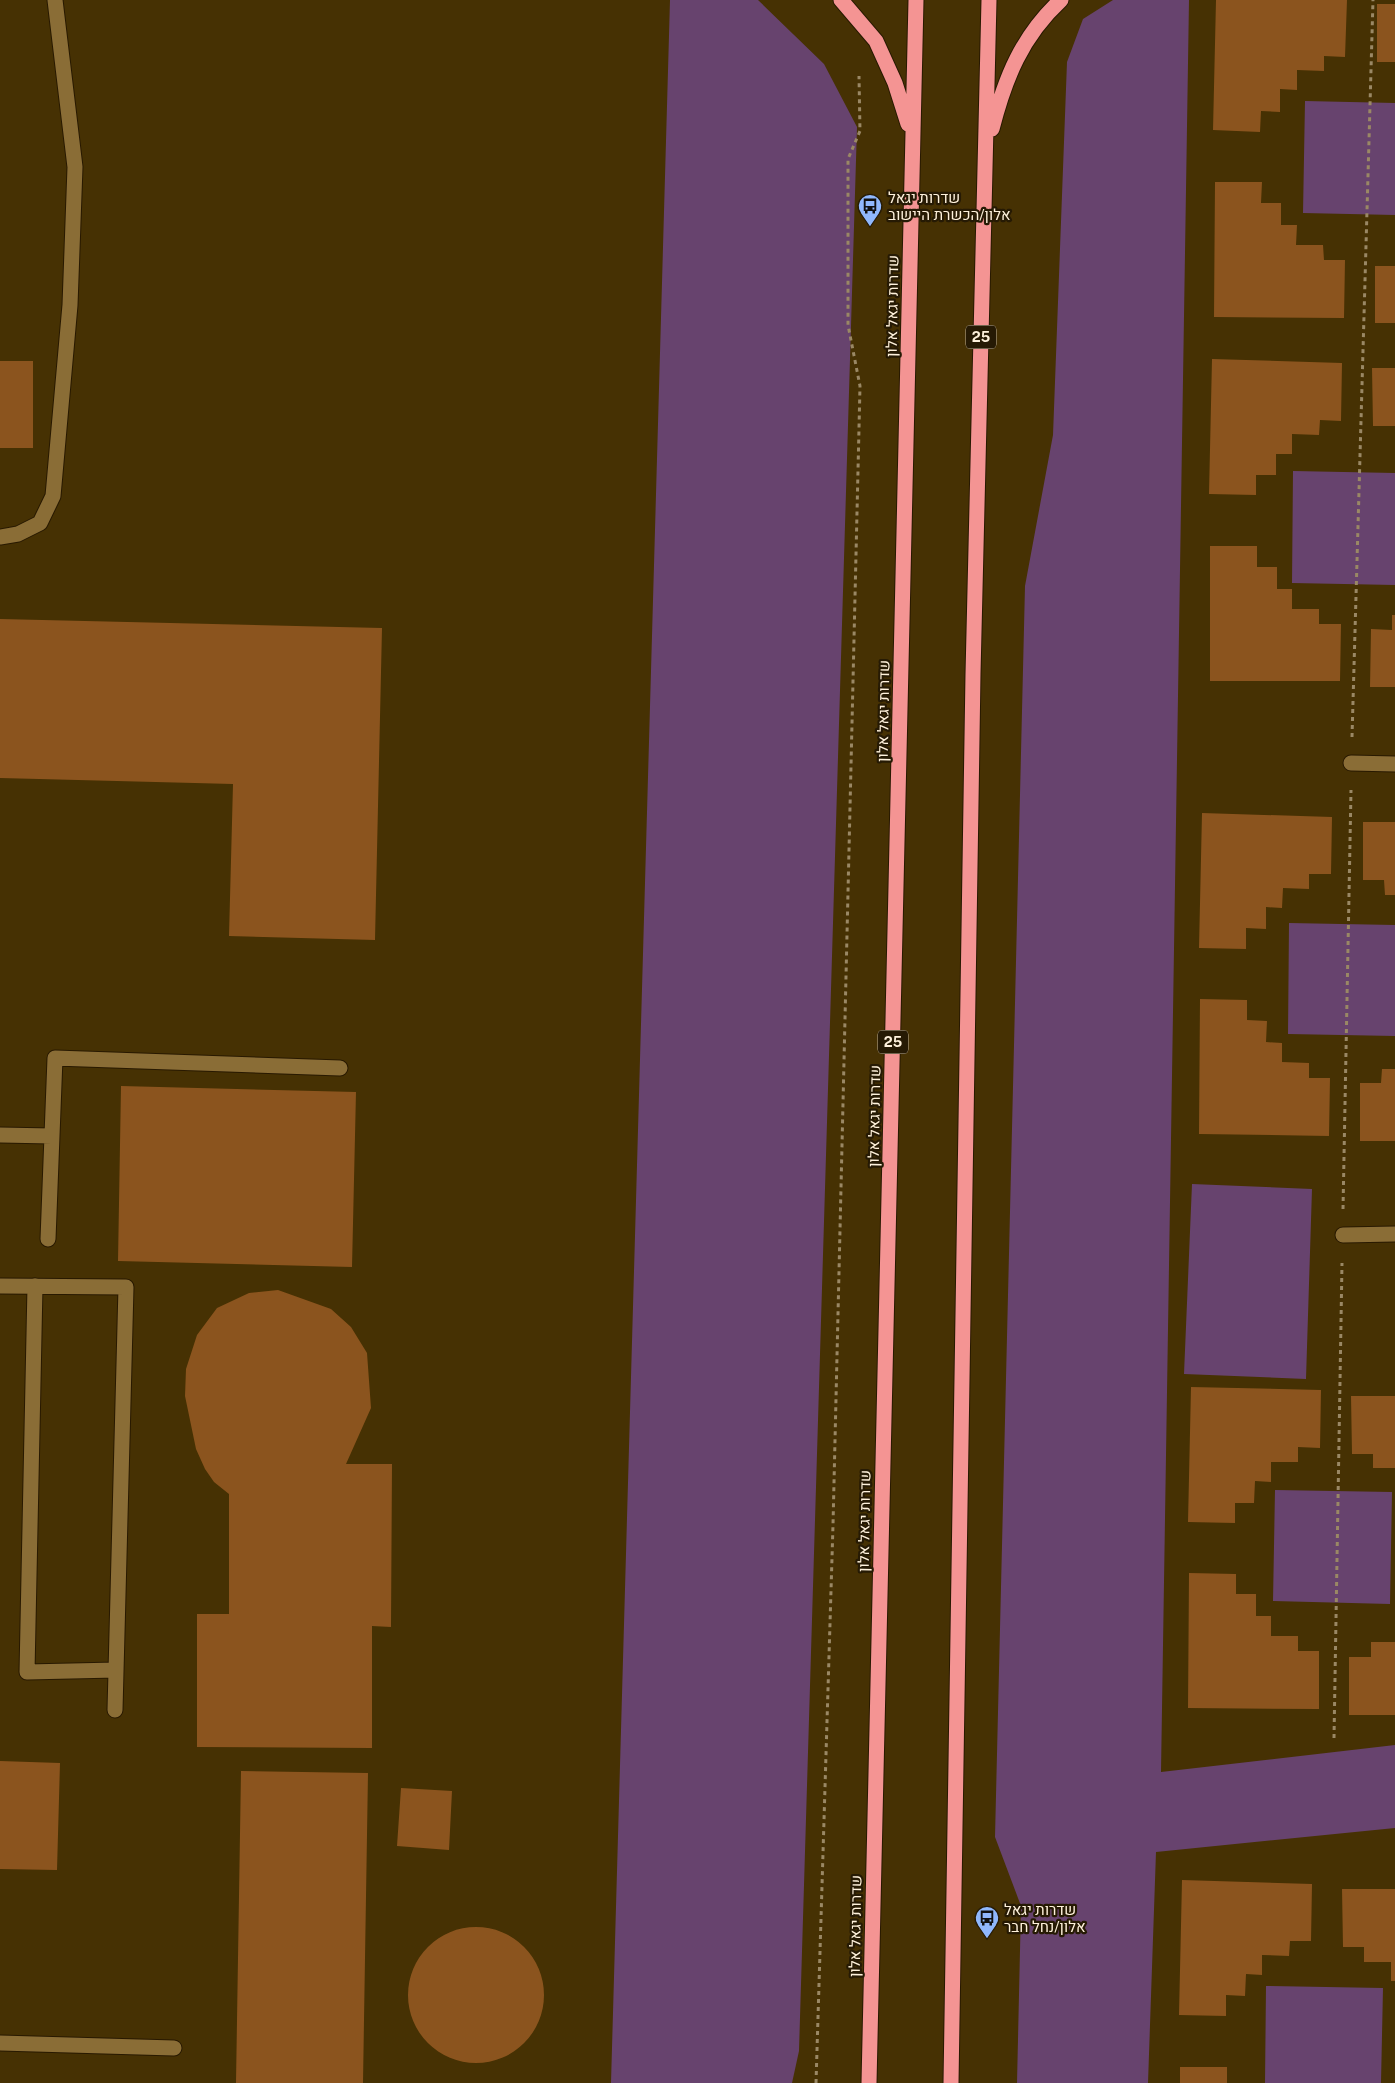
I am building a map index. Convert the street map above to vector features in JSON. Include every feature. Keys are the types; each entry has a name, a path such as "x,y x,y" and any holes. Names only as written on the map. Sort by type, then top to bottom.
{"highway":[{"path":"841,0 876,40 904,107 913,149"},
{"name":"שדרות יגאל אלון","path":"869,2083 916,0"},
{"name":"25","path":"951,2083 973,674 989,0"},
{"path":"985,154 1009,71 1034,28 1060,0"},
{"path":"865,2083 870,2058"}],"lane":[{"path":"0,537 18,534 40,523 53,496 70,304 75,167 55,0"},
{"path":"1351,764 1395,764"},
{"path":"48,1238 56,1058 340,1068"},
{"path":"0,1135 52,1136"},
{"path":"1343,1235 1395,1234"},
{"path":"0,1286 126,1287 115,1710"},
{"path":"35,1286 27,1672 116,1670"},
{"path":"0,2043 174,2048"}],"path":[{"path":"1334,1738 1351,764 1373,0"},
{"path":"816,2083 833,1535 853,733 860,386 848,325 848,159 860,132 861,81 858,72"}],"shaded area":[{"path":"670,0 758,0 824,64 857,127 799,2051 792,2083 611,2083"},
{"path":"1113,0 1189,0 1161,1772 1395,1745 1395,1828 1156,1852 1148,2083 1017,2083 1021,1906 995,1837 1025,586 1053,435 1067,62 1083,19"},
{"path":"1305,101 1395,103 1395,215 1303,213"},
{"path":"1293,471 1395,473 1395,585 1292,583"},
{"path":"1289,923 1395,925 1395,1036 1288,1034"},
{"path":"1192,1184 1312,1189 1306,1379 1184,1374"},
{"path":"1275,1490 1392,1492 1390,1604 1273,1601"},
{"path":"1266,1986 1383,1988 1381,2083 1265,2083"}],"building":[{"path":"1216,0 1347,0 1345,57 1324,56 1324,71 1297,70 1297,90 1280,89 1280,112 1261,111 1260,132 1213,130"},
{"path":"1377,4 1395,4 1395,62 1377,62"},
{"path":"1215,182 1262,182 1261,203 1281,203 1281,225 1297,225 1296,245 1323,245 1324,260 1345,260 1344,318 1214,317"},
{"path":"1375,266 1395,266 1395,323 1375,323"},
{"path":"1212,359 1342,363 1341,421 1320,420 1319,435 1292,434 1292,454 1276,454 1276,475 1256,475 1256,495 1209,494"},
{"path":"0,361 33,361 33,448 0,448"},
{"path":"1372,368 1395,368 1395,426 1373,426"},
{"path":"1210,546 1257,546 1257,567 1277,567 1277,589 1292,589 1292,609 1319,609 1319,624 1341,624 1340,681 1210,681"},
{"path":"1392,615 1395,615 1395,687 1370,687 1371,629 1392,630"},
{"path":"0,619 382,628 375,940 229,936 233,784 0,778"},
{"path":"1202,813 1332,817 1331,874 1309,874 1309,889 1283,888 1282,908 1266,907 1266,929 1246,928 1246,949 1199,948"},
{"path":"1363,822 1395,822 1395,895 1385,895 1384,880 1363,880"},
{"path":"1200,999 1247,1000 1247,1020 1267,1021 1266,1042 1282,1043 1282,1062 1309,1063 1309,1078 1330,1078 1329,1136 1199,1134"},
{"path":"1382,1069 1395,1069 1395,1141 1360,1141 1360,1083 1381,1083"},
{"path":"121,1086 356,1092 352,1267 118,1261"},
{"path":"278,1290 331,1309 351,1327 367,1353 371,1408 346,1464 392,1464 391,1627 372,1626 372,1748 197,1747 197,1614 229,1614 229,1494 214,1482 205,1469 196,1449 185,1396 186,1369 197,1335 217,1308 249,1293"},
{"path":"1191,1387 1321,1390 1320,1448 1298,1447 1298,1462 1271,1462 1271,1482 1255,1481 1254,1503 1235,1503 1235,1523 1188,1522"},
{"path":"1351,1396 1395,1396 1395,1468 1373,1468 1373,1454 1352,1454"},
{"path":"1189,1573 1236,1574 1236,1594 1256,1594 1256,1616 1271,1616 1271,1636 1298,1636 1298,1651 1319,1651 1319,1709 1188,1708"},
{"path":"1371,1642 1395,1642 1395,1715 1349,1715 1349,1657 1371,1657"},
{"path":"0,1761 60,1763 57,1870 0,1869"},
{"path":"241,1771 368,1773 363,2083 236,2083"},
{"path":"401,1788 452,1791 449,1850 397,1846"},
{"path":"1182,1880 1312,1884 1311,1941 1290,1941 1289,1956 1262,1955 1262,1975 1246,1974 1245,1996 1226,1995 1226,2016 1179,2015"},
{"path":"1342,1889 1395,1889 1395,1981 1391,1981 1391,1962 1364,1962 1364,1947 1343,1947"},
{"path":"476,1927 502,1933 524,1947 538,1969 544,1995 538,2021 524,2043 502,2057 476,2063 450,2057 428,2043 414,2021 408,1995 414,1969 428,1947 450,1933"},
{"path":"1180,2067 1227,2067 1227,2083 1180,2083"}],"place":[{"name":"שדרות יגאל אלון/הכשרת היישוב","path":"870,227"},
{"name":"שדרות יגאל אלון/נחל חבר","path":"987,1939"}]}
